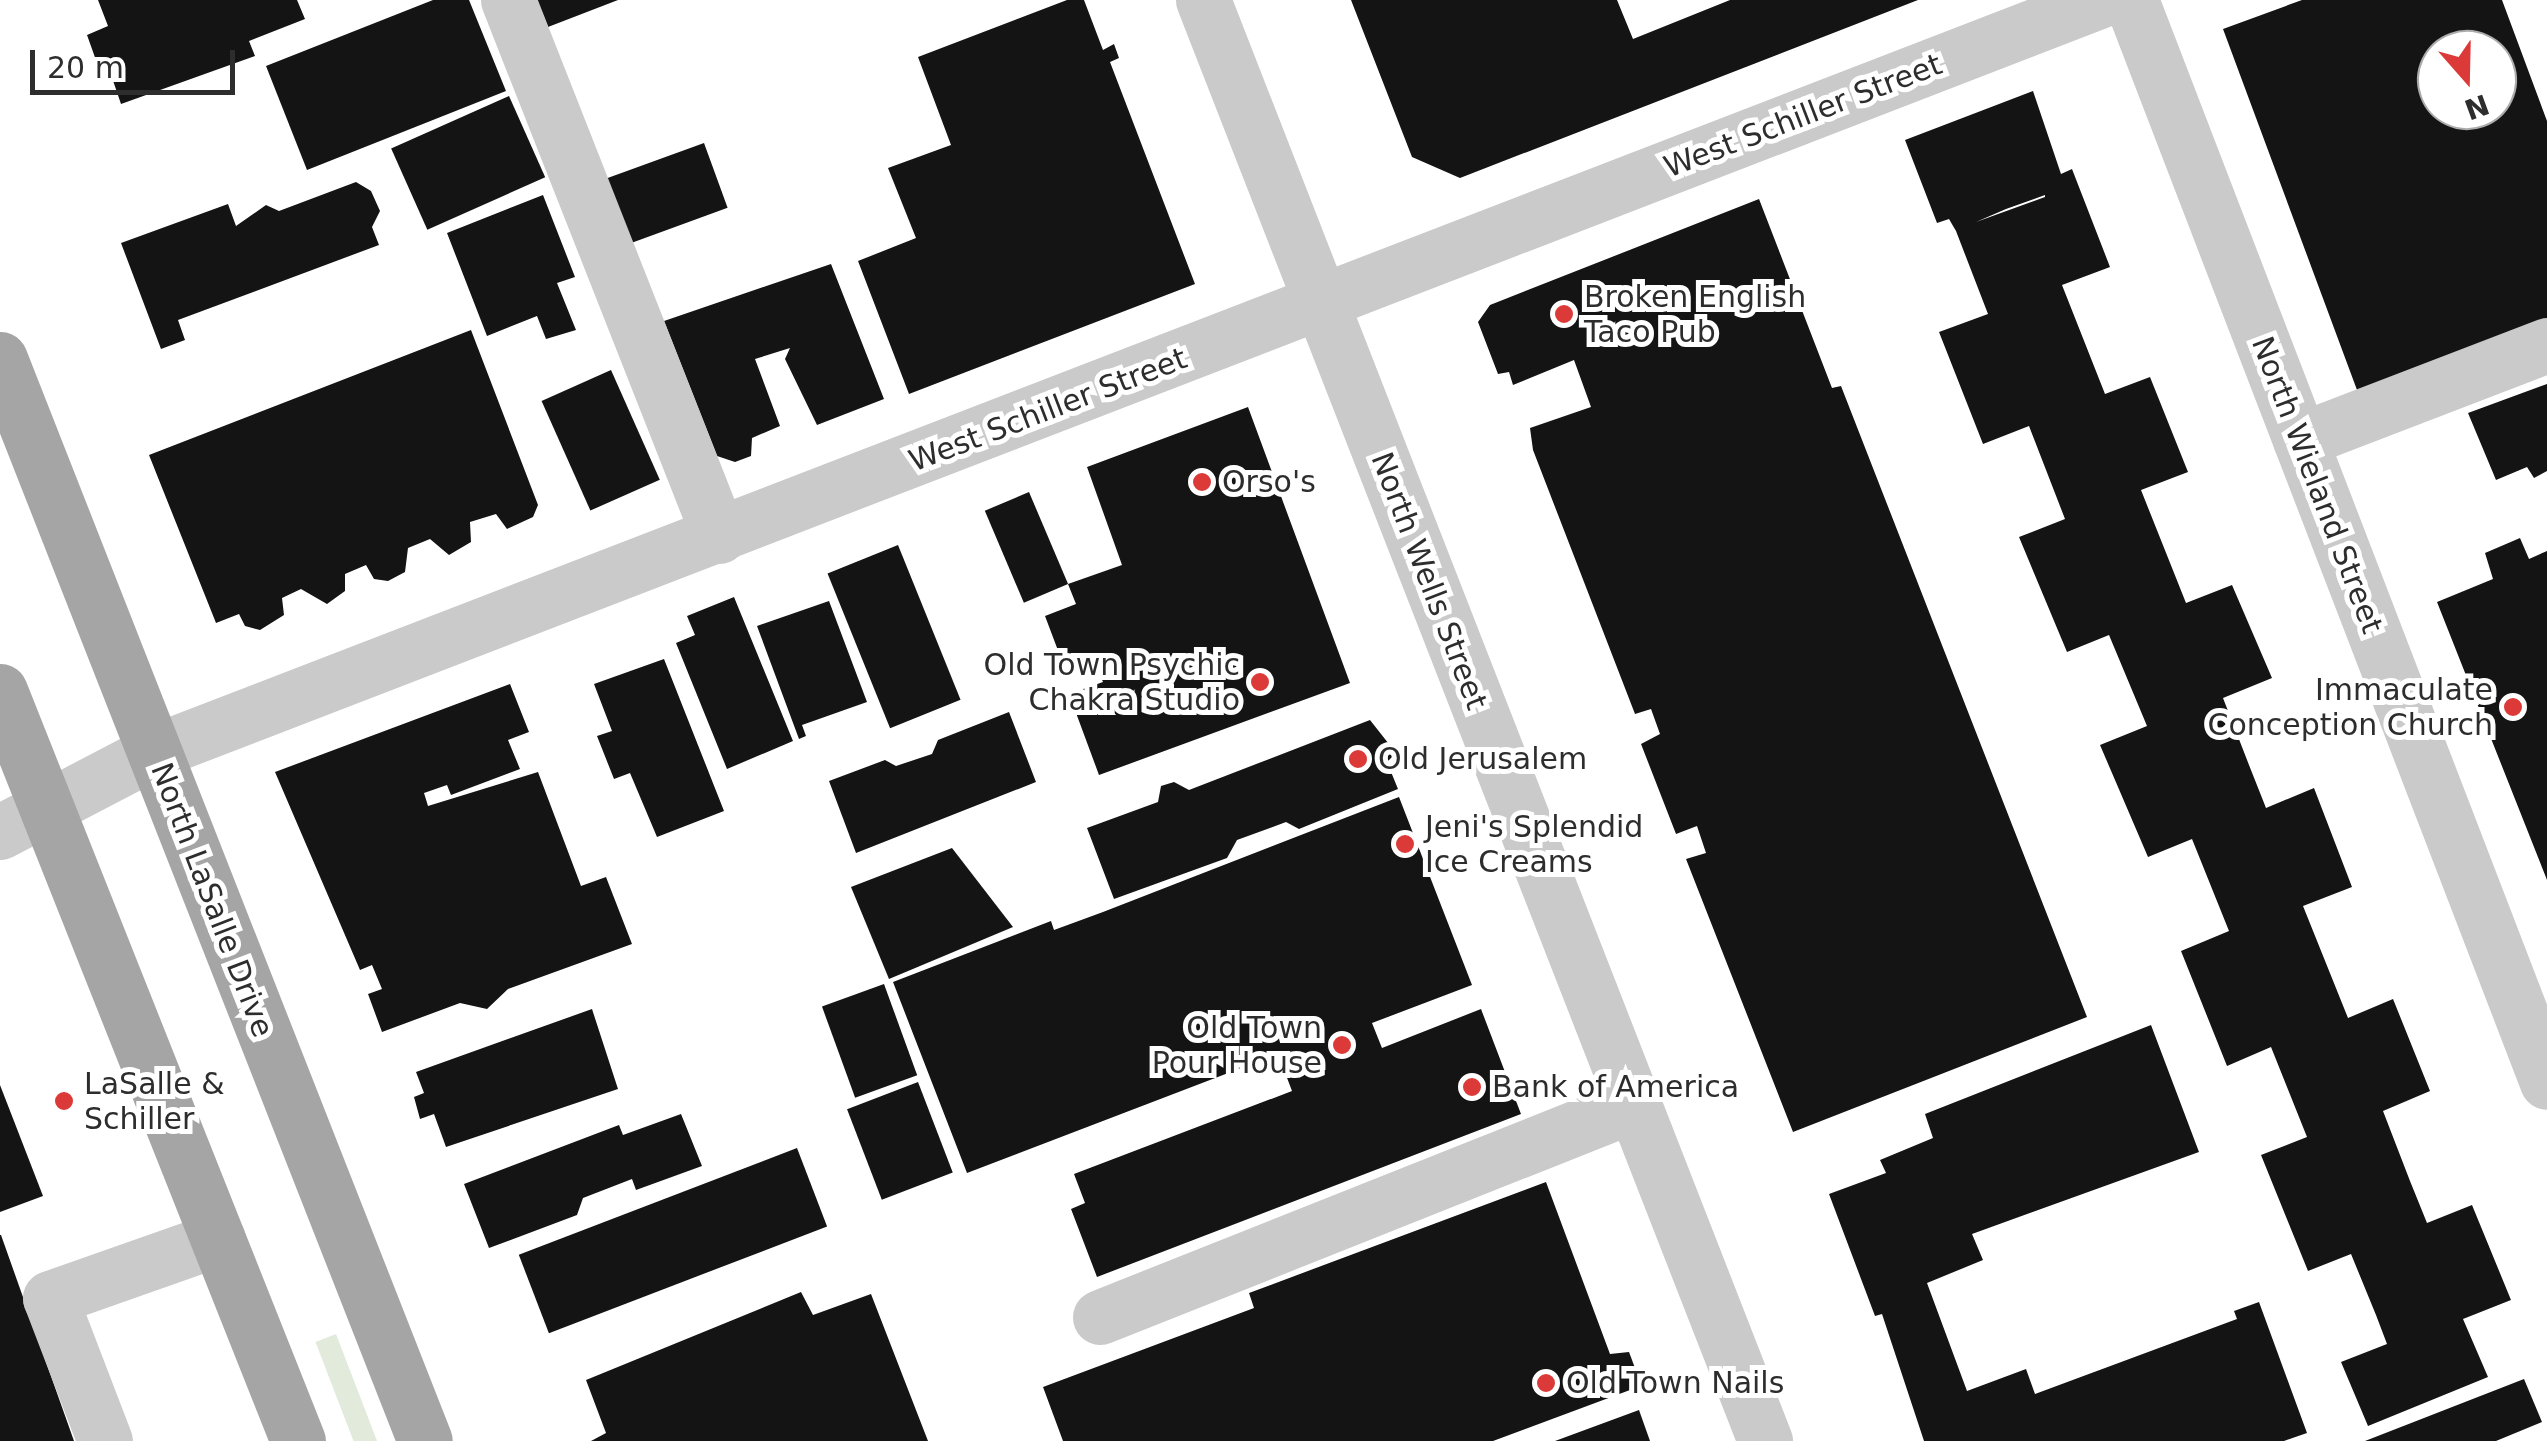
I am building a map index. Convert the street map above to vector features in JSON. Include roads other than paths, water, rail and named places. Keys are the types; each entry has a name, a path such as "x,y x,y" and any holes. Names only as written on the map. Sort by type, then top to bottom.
{"main road":[{"name":"North LaSalle Drive","path":"0,359 425,1441"},
{"path":"0,691 23,820 218,1239 298,1441"}],"street":[{"path":"508,0 719,536"},
{"name":"North Wells Street","path":"1203,0 1764,1441"},
{"name":"West Schiller Street","path":"23,820 154,752 2102,0"},
{"name":"North Wieland Street","path":"2131,0 2547,1082"},
{"path":"2300,440 2547,345"},
{"path":"1100,1317 1634,1105"},
{"path":"105,1441 50,1298 218,1239"}],"place":[{"name":"Broken English Taco Pub","path":"1564,314"},
{"name":"Orso's","path":"1202,482"},
{"name":"Old Town Psychic Chakra Studio","path":"1260,682"},
{"name":"Immaculate Conception Church","path":"2513,707"},
{"name":"Old Jerusalem","path":"1358,759"},
{"name":"Jeni's Splendid Ice Creams","path":"1405,844"},
{"name":"Old Town Pour House","path":"1342,1045"},
{"name":"Bank of America","path":"1472,1087"},
{"name":"LaSalle & Schiller","path":"64,1101"},
{"name":"Old Town Nails","path":"1546,1383"}]}
